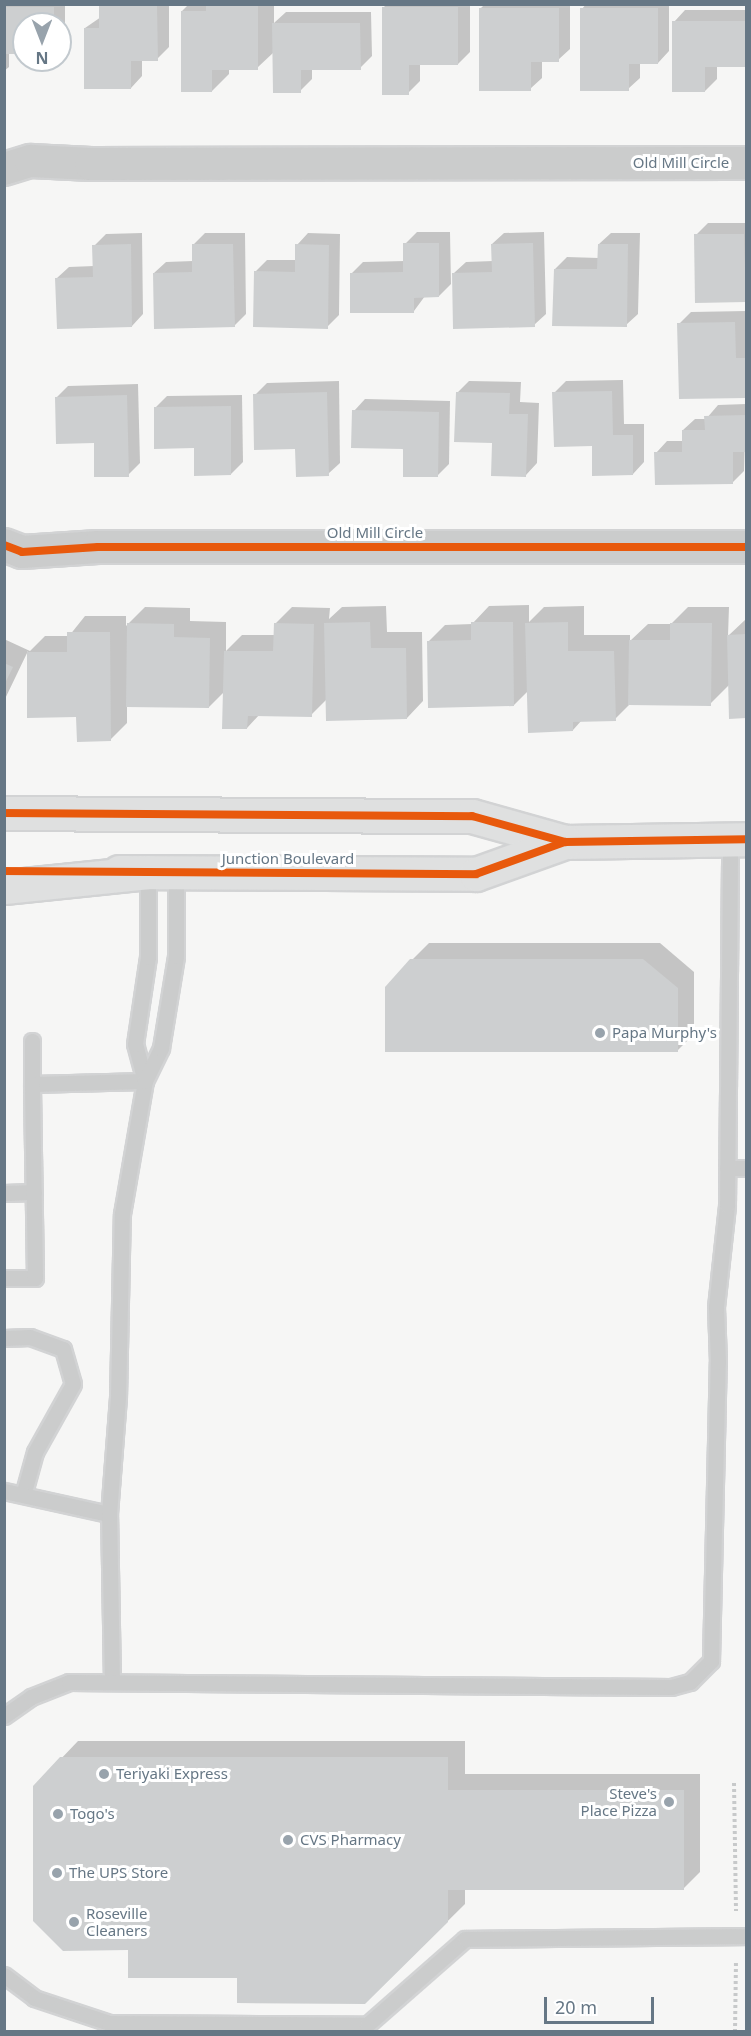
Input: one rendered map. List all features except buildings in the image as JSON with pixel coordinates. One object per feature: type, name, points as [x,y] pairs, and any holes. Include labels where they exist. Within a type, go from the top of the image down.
[{"type":"main road","name":"Junction Boulevard","points":[[4,813],[472,816],[565,842],[738,839]]},
{"type":"main road","name":"Junction Boulevard","points":[[4,871],[476,874],[565,842]]},
{"type":"main road","points":[[4,887],[162,872]]},
{"type":"street","name":"Old Mill Circle","points":[[4,169],[31,161],[91,164],[747,163]]},
{"type":"street","name":"Old Mill Circle","points":[[4,545],[22,552],[98,547],[747,547]]},
{"type":"lane","points":[[4,1716],[31,1697],[69,1682],[671,1687],[690,1682],[711,1661],[718,1362],[716,1307],[727,1168],[738,839]]},
{"type":"lane","points":[[112,1682],[110,1514],[117,1398],[122,1214],[145,1081],[161,1048],[176,956],[162,872]]},
{"type":"lane","points":[[145,1081],[135,1044],[162,872]]},
{"type":"lane","points":[[4,1278],[35,1278],[32,1041]]},
{"type":"lane","points":[[32,1084],[145,1081]]},
{"type":"lane","points":[[727,1168],[747,1168]]},
{"type":"lane","points":[[4,1193],[34,1192]]},
{"type":"lane","points":[[4,1338],[30,1337],[63,1349],[73,1384],[35,1452],[24,1492]]},
{"type":"lane","points":[[4,1491],[24,1492],[110,1514]]},
{"type":"lane","points":[[4,1975],[34,1998],[110,2023],[367,2025],[465,1939],[747,1936]]},
{"type":"cycle path","points":[[4,545],[22,552],[98,547],[746,547]]},
{"type":"cycle path","points":[[4,813],[472,816],[565,842],[746,839]]},
{"type":"cycle path","points":[[4,871],[476,874],[565,842]]},
{"type":"place","name":"Papa Murphy's","points":[[600,1033]]},
{"type":"place","name":"Teriyaki Express","points":[[104,1774]]},
{"type":"place","name":"Steve's Place Pizza","points":[[669,1802]]},
{"type":"place","name":"Togo's","points":[[58,1814]]},
{"type":"place","name":"CVS Pharmacy","points":[[288,1840]]},
{"type":"place","name":"The UPS Store","points":[[57,1873]]},
{"type":"place","name":"Roseville Cleaners","points":[[74,1922]]}]
